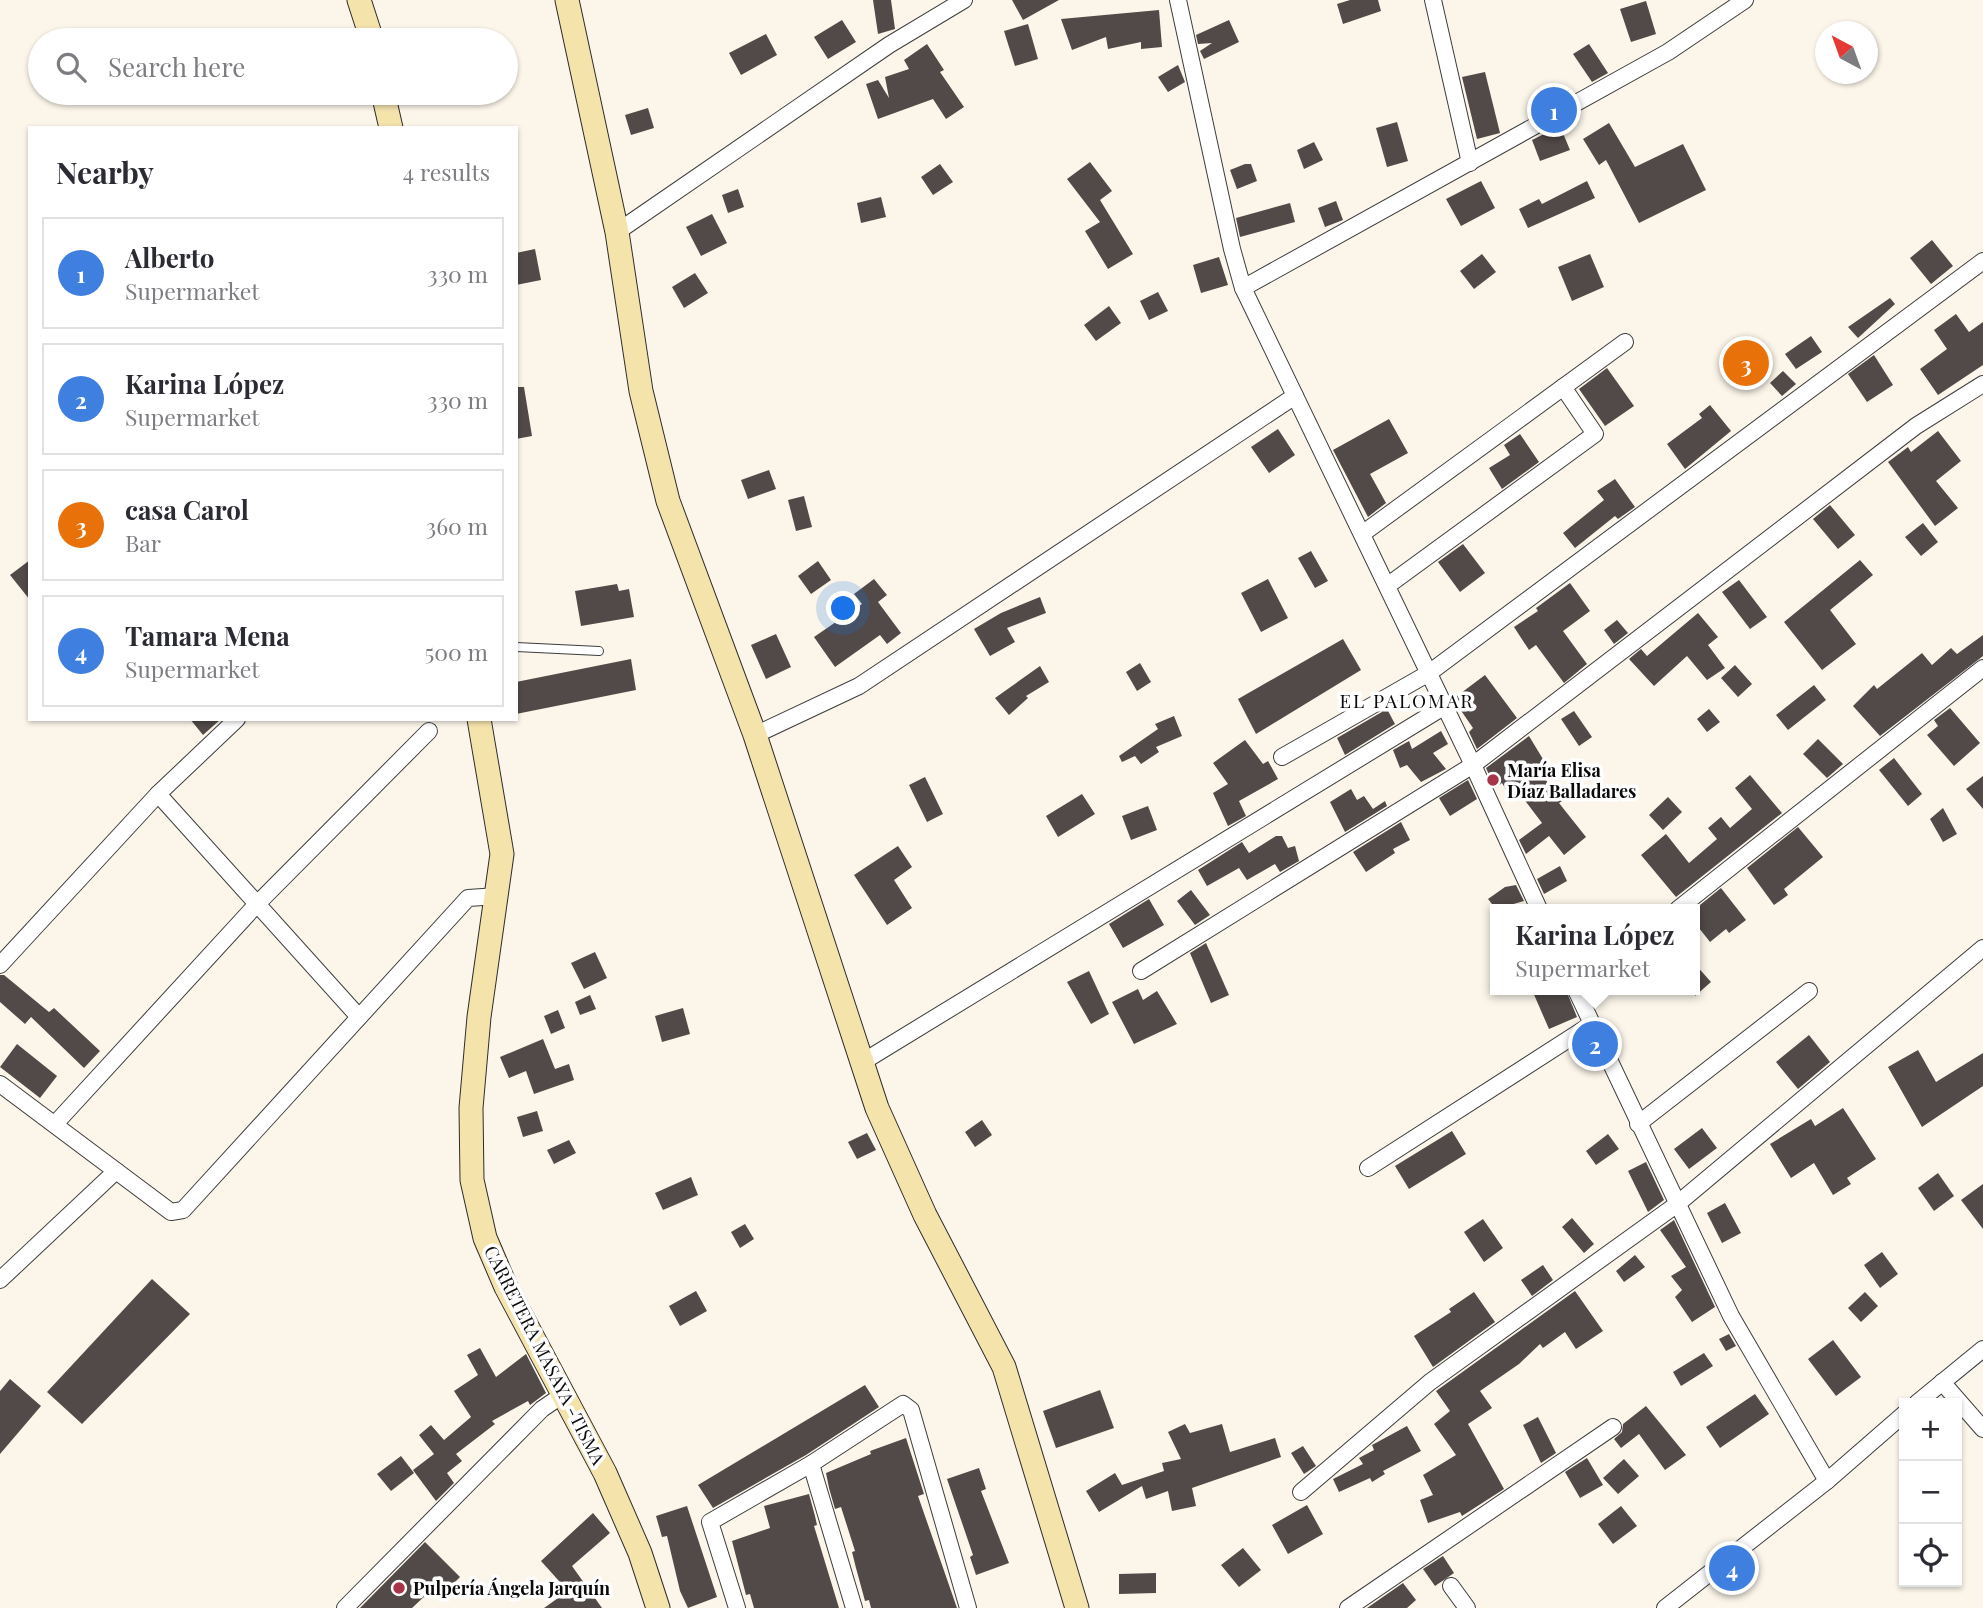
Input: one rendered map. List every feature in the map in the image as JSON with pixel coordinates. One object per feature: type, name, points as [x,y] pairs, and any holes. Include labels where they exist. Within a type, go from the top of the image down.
[{"type":"street","points":[[359,0],[368,28]]},
{"type":"street","points":[[567,0],[617,232],[641,391],[668,501],[755,735],[877,1108],[925,1215],[1004,1367],[1077,1608]]},
{"type":"street","points":[[617,232],[889,45],[964,0]]},
{"type":"street","points":[[1178,0],[1231,249],[1243,288],[1445,706],[1537,904]]},
{"type":"street","points":[[1433,0],[1470,163]]},
{"type":"street","points":[[1243,288],[1668,52],[1745,0]]},
{"type":"street","points":[[386,105],[391,126]]},
{"type":"street","points":[[1282,757],[1429,673],[1983,261]]},
{"type":"street","points":[[1362,534],[1625,342]]},
{"type":"street","points":[[1141,971],[1473,765],[1916,426],[1983,384]]},
{"type":"street","points":[[1387,586],[1595,434],[1563,387]]},
{"type":"street","points":[[755,735],[859,686],[1295,396]]},
{"type":"street","points":[[1684,904],[1983,668]]},
{"type":"street","points":[[861,1063],[1445,706]]},
{"type":"street","points":[[0,965],[158,794],[235,721]]},
{"type":"street","name":"CARRETERA MASAYA -TISMA","points":[[479,721],[502,854],[478,1030],[471,1108],[472,1180],[485,1238],[506,1287],[605,1473],[640,1553],[658,1608]]},
{"type":"street","points":[[55,1124],[257,904],[429,731]]},
{"type":"street","points":[[158,794],[359,1017]]},
{"type":"street","points":[[4,1094],[55,1124],[171,1212],[183,1210],[468,898],[498,896]]},
{"type":"street","points":[[1301,1492],[1430,1382],[1676,1205],[1983,948]]},
{"type":"street","points":[[1638,1124],[1809,991]]},
{"type":"street","points":[[1578,995],[1731,1317],[1826,1481]]},
{"type":"street","points":[[1367,1168],[1592,1024]]},
{"type":"street","points":[[0,1280],[116,1171]]},
{"type":"street","points":[[1923,1398],[1983,1349]]},
{"type":"street","points":[[1942,1382],[1983,1429]]},
{"type":"street","points":[[345,1608],[542,1409],[564,1394]]},
{"type":"street","points":[[737,1608],[710,1522],[811,1464],[907,1404],[968,1608]]},
{"type":"street","points":[[1665,1608],[1826,1481],[1899,1419]]},
{"type":"street","points":[[1348,1608],[1613,1427]]},
{"type":"street","points":[[811,1464],[854,1608]]},
{"type":"street","points":[[1451,1586],[1467,1608]]},
{"type":"lane","points":[[518,648],[599,651]]},
{"type":"building","points":[[873,0],[891,0],[895,29],[878,34]]},
{"type":"building","points":[[1012,0],[1059,0],[1023,20]]},
{"type":"building","points":[[1350,0],[1378,0],[1381,11],[1343,24],[1337,4]]},
{"type":"building","points":[[1646,1],[1656,34],[1631,42],[1620,9]]},
{"type":"building","points":[[1159,10],[1162,47],[1141,49],[1141,42],[1108,49],[1106,37],[1072,50],[1061,19]]},
{"type":"building","points":[[842,20],[856,42],[828,59],[814,37]]},
{"type":"building","points":[[1229,20],[1239,42],[1204,59],[1200,51],[1212,43],[1198,44],[1196,35]]},
{"type":"building","points":[[1028,24],[1038,59],[1015,66],[1004,31]]},
{"type":"building","points":[[766,34],[777,55],[741,75],[729,53]]},
{"type":"building","points":[[927,44],[944,70],[940,72],[964,107],[946,119],[933,99],[878,119],[866,84],[878,80],[889,98],[885,77],[909,69],[904,60]]},
{"type":"building","points":[[1589,44],[1608,73],[1592,82],[1573,54]]},
{"type":"building","points":[[1178,65],[1185,82],[1168,92],[1158,77]]},
{"type":"building","points":[[1485,72],[1500,133],[1477,139],[1462,77]]},
{"type":"building","points":[[648,108],[654,128],[631,135],[625,115]]},
{"type":"building","points":[[1397,122],[1408,161],[1387,167],[1376,128]]},
{"type":"building","points":[[1609,123],[1635,167],[1683,144],[1706,190],[1639,223],[1606,160],[1599,165],[1583,139]]},
{"type":"building","points":[[1560,126],[1570,150],[1540,161],[1532,140]]},
{"type":"building","points":[[1314,142],[1323,160],[1304,169],[1297,150]]},
{"type":"building","points":[[1090,162],[1112,191],[1100,200],[1133,254],[1108,269],[1085,231],[1100,222],[1067,179]]},
{"type":"building","points":[[940,164],[953,182],[933,195],[921,177]]},
{"type":"building","points":[[1251,164],[1257,181],[1237,189],[1230,170]]},
{"type":"building","points":[[1481,181],[1495,208],[1461,226],[1446,199]]},
{"type":"building","points":[[1587,181],[1595,198],[1528,228],[1519,209],[1539,199],[1542,204]]},
{"type":"building","points":[[738,189],[744,207],[728,213],[722,195]]},
{"type":"building","points":[[881,197],[886,217],[861,223],[857,203]]},
{"type":"building","points":[[1336,201],[1343,220],[1325,227],[1318,208]]},
{"type":"building","points":[[1290,203],[1295,222],[1240,237],[1236,218]]},
{"type":"building","points":[[712,214],[727,243],[701,256],[686,227]]},
{"type":"building","points":[[1932,240],[1953,266],[1931,284],[1910,258]]},
{"type":"building","points":[[535,249],[541,280],[518,285],[518,253]]},
{"type":"building","points":[[1482,254],[1496,272],[1474,289],[1460,271]]},
{"type":"building","points":[[1590,254],[1604,287],[1572,301],[1558,267]]},
{"type":"building","points":[[1219,257],[1228,285],[1201,293],[1193,265]]},
{"type":"building","points":[[695,273],[708,293],[684,308],[672,287]]},
{"type":"building","points":[[1158,292],[1168,311],[1149,320],[1140,301]]},
{"type":"building","points":[[1890,298],[1895,304],[1858,338],[1848,327]]},
{"type":"building","points":[[1109,306],[1121,323],[1096,341],[1084,325]]},
{"type":"building","points":[[1956,314],[1969,332],[1983,322],[1983,365],[1938,395],[1920,369],[1947,349],[1934,330]]},
{"type":"building","points":[[1811,336],[1822,352],[1796,369],[1785,354]]},
{"type":"building","points":[[1874,355],[1893,385],[1867,402],[1848,374]]},
{"type":"building","points":[[1607,368],[1634,406],[1605,426],[1579,389]]},
{"type":"building","points":[[1783,371],[1796,384],[1782,396],[1770,383]]},
{"type":"building","points":[[518,387],[524,387],[532,436],[518,439]]},
{"type":"building","points":[[1710,405],[1731,431],[1685,469],[1667,444],[1702,418],[1699,414]]},
{"type":"building","points":[[1389,419],[1408,453],[1370,474],[1386,503],[1368,517],[1333,450]]},
{"type":"building","points":[[1278,429],[1295,455],[1269,473],[1251,447]]},
{"type":"building","points":[[1938,431],[1961,461],[1936,481],[1958,508],[1935,526],[1888,462],[1908,447],[1911,452]]},
{"type":"building","points":[[1520,434],[1539,462],[1502,489],[1489,468],[1510,455],[1504,445]]},
{"type":"building","points":[[769,470],[776,489],[748,499],[741,480]]},
{"type":"building","points":[[1615,479],[1635,507],[1618,519],[1615,516],[1575,548],[1563,533],[1604,500],[1597,491]]},
{"type":"building","points":[[804,496],[812,527],[796,531],[788,500]]},
{"type":"building","points":[[1830,505],[1855,535],[1838,549],[1813,519]]},
{"type":"building","points":[[1923,523],[1938,542],[1921,556],[1905,537]]},
{"type":"building","points":[[1463,544],[1485,573],[1460,592],[1438,562]]},
{"type":"building","points":[[1311,551],[1328,581],[1315,588],[1298,558]]},
{"type":"building","points":[[1860,560],[1873,575],[1830,610],[1856,644],[1822,670],[1784,622]]},
{"type":"building","points":[[818,561],[831,580],[811,594],[798,576]]},
{"type":"building","points":[[28,562],[28,598],[10,575]]},
{"type":"building","points":[[874,579],[887,595],[878,602],[901,633],[887,644],[880,635],[835,667],[814,637],[862,604],[854,594]]},
{"type":"building","points":[[1268,579],[1288,618],[1261,632],[1241,593]]},
{"type":"building","points":[[1739,580],[1767,617],[1750,629],[1722,592]]},
{"type":"building","points":[[1570,583],[1590,611],[1563,631],[1587,664],[1564,683],[1536,645],[1529,650],[1514,627],[1538,611],[1536,608]]},
{"type":"building","points":[[617,584],[619,591],[629,589],[634,617],[581,626],[575,591]]},
{"type":"building","points":[[1040,597],[1046,613],[1007,628],[1015,642],[990,656],[974,629],[1001,613]]},
{"type":"building","points":[[1698,613],[1718,637],[1708,645],[1725,668],[1707,680],[1687,656],[1654,686],[1629,659],[1641,649],[1647,656]]},
{"type":"building","points":[[1617,620],[1628,633],[1614,644],[1604,630]]},
{"type":"building","points":[[776,634],[791,667],[766,679],[751,645]]},
{"type":"building","points":[[1983,635],[1983,656],[1880,736],[1853,706],[1874,685],[1877,689],[1922,653],[1932,665],[1951,648],[1957,654]]},
{"type":"building","points":[[1343,639],[1361,670],[1256,734],[1238,699]]},
{"type":"building","points":[[631,659],[636,690],[518,714],[518,682]]},
{"type":"building","points":[[1140,663],[1151,682],[1137,691],[1126,672]]},
{"type":"building","points":[[1735,665],[1752,684],[1738,697],[1721,678]]},
{"type":"building","points":[[1040,666],[1049,682],[1026,696],[1028,698],[1009,715],[995,698]]},
{"type":"building","points":[[1485,675],[1517,718],[1477,749],[1469,732],[1473,728],[1453,699]]},
{"type":"building","points":[[1814,685],[1826,700],[1788,730],[1776,715]]},
{"type":"building","points":[[1950,708],[1980,743],[1954,766],[1927,735],[1938,726],[1934,720]]},
{"type":"building","points":[[1387,709],[1395,724],[1345,755],[1337,738]]},
{"type":"building","points":[[1709,709],[1720,722],[1707,732],[1697,719]]},
{"type":"building","points":[[1574,711],[1592,737],[1579,746],[1561,719]]},
{"type":"building","points":[[1174,716],[1182,736],[1156,747],[1159,752],[1141,764],[1135,756],[1122,762],[1119,756],[1158,729],[1155,724]]},
{"type":"building","points":[[192,721],[219,721],[203,735]]},
{"type":"building","points":[[1441,731],[1448,744],[1433,753],[1446,769],[1421,782],[1407,765],[1400,768],[1393,750],[1409,741],[1412,749]]},
{"type":"building","points":[[1529,736],[1552,774],[1545,779],[1562,801],[1559,803],[1586,837],[1564,855],[1549,836],[1526,854],[1519,840],[1542,823],[1520,794],[1512,799],[1502,783],[1495,788],[1486,768]]},
{"type":"building","points":[[1818,739],[1843,764],[1827,778],[1803,754]]},
{"type":"building","points":[[1245,740],[1263,764],[1268,761],[1278,779],[1239,801],[1246,816],[1228,826],[1213,793],[1228,784],[1213,763]]},
{"type":"building","points":[[1894,758],[1922,794],[1908,806],[1879,770]]},
{"type":"building","points":[[1750,775],[1782,813],[1676,897],[1641,855],[1666,834],[1689,863],[1717,839],[1708,828],[1721,817],[1730,828],[1752,809],[1735,788]]},
{"type":"building","points":[[1983,776],[1983,809],[1966,789]]},
{"type":"building","points":[[925,777],[943,814],[927,822],[909,785]]},
{"type":"building","points":[[1468,780],[1477,799],[1450,816],[1439,798]]},
{"type":"building","points":[[1351,789],[1357,800],[1364,796],[1373,809],[1385,801],[1387,806],[1345,832],[1330,802]]},
{"type":"building","points":[[1082,794],[1095,814],[1058,837],[1046,816]]},
{"type":"building","points":[[1668,797],[1682,812],[1663,830],[1649,815]]},
{"type":"building","points":[[1148,806],[1157,830],[1131,840],[1122,816]]},
{"type":"building","points":[[1943,808],[1957,834],[1943,842],[1930,819]]},
{"type":"building","points":[[1401,822],[1410,840],[1393,849],[1395,853],[1366,872],[1353,852]]},
{"type":"building","points":[[1798,827],[1823,857],[1784,889],[1788,895],[1774,905],[1747,868]]},
{"type":"building","points":[[1276,836],[1282,836],[1288,848],[1295,846],[1299,861],[1280,872],[1275,864],[1247,880],[1239,868],[1207,886],[1198,870],[1242,842],[1249,853]]},
{"type":"building","points":[[898,846],[912,867],[894,880],[912,908],[887,925],[854,875]]},
{"type":"building","points":[[1560,866],[1567,881],[1544,894],[1537,879]]},
{"type":"building","points":[[1516,885],[1524,901],[1492,904],[1488,899],[1505,887]]},
{"type":"building","points":[[1721,888],[1746,920],[1729,933],[1726,929],[1710,942],[1700,929],[1700,905]]},
{"type":"building","points":[[1191,890],[1210,915],[1195,925],[1177,901]]},
{"type":"building","points":[[1149,899],[1164,925],[1123,948],[1109,924]]},
{"type":"building","points":[[1206,943],[1229,995],[1211,1003],[1190,953]]},
{"type":"building","points":[[595,952],[607,978],[584,989],[571,963]]},
{"type":"building","points":[[1700,970],[1711,982],[1700,992]]},
{"type":"building","points":[[1089,971],[1109,1014],[1091,1024],[1067,982]]},
{"type":"building","points":[[0,975],[4,975],[49,1012],[54,1008],[100,1051],[84,1068],[31,1017],[25,1024],[0,1002]]},
{"type":"building","points":[[1138,989],[1143,1000],[1157,991],[1177,1024],[1134,1044],[1112,1002]]},
{"type":"building","points":[[590,995],[596,1009],[580,1015],[575,1002]]},
{"type":"building","points":[[1534,995],[1568,995],[1577,1017],[1549,1029]]},
{"type":"building","points":[[683,1008],[690,1034],[662,1042],[655,1016]]},
{"type":"building","points":[[558,1010],[565,1028],[551,1034],[544,1016]]},
{"type":"building","points":[[1809,1035],[1830,1062],[1798,1089],[1776,1062]]},
{"type":"building","points":[[543,1039],[555,1069],[569,1064],[574,1080],[534,1094],[526,1071],[509,1078],[500,1057]]},
{"type":"building","points":[[17,1044],[57,1076],[40,1098],[0,1067]]},
{"type":"building","points":[[1918,1050],[1936,1082],[1983,1053],[1983,1086],[1922,1127],[1888,1067]]},
{"type":"building","points":[[1843,1108],[1876,1159],[1847,1178],[1851,1184],[1833,1195],[1814,1163],[1791,1178],[1770,1144],[1811,1119],[1815,1126]]},
{"type":"building","points":[[537,1111],[543,1131],[523,1137],[517,1117]]},
{"type":"building","points":[[982,1120],[992,1135],[975,1147],[965,1132]]},
{"type":"building","points":[[1702,1128],[1717,1148],[1689,1169],[1674,1149]]},
{"type":"building","points":[[1452,1131],[1466,1154],[1409,1189],[1395,1166]]},
{"type":"building","points":[[867,1133],[876,1150],[857,1159],[848,1142]]},
{"type":"building","points":[[1608,1134],[1619,1149],[1596,1165],[1586,1151]]},
{"type":"building","points":[[569,1140],[576,1153],[554,1164],[547,1150]]},
{"type":"building","points":[[1646,1162],[1664,1200],[1648,1212],[1628,1171]]},
{"type":"building","points":[[1938,1173],[1954,1196],[1934,1211],[1918,1188]]},
{"type":"building","points":[[691,1177],[698,1195],[663,1210],[655,1193]]},
{"type":"building","points":[[1983,1184],[1983,1229],[1961,1200]]},
{"type":"building","points":[[1725,1203],[1741,1233],[1722,1243],[1707,1213]]},
{"type":"building","points":[[1572,1218],[1594,1244],[1584,1253],[1562,1227]]},
{"type":"building","points":[[1483,1219],[1503,1248],[1484,1262],[1464,1232]]},
{"type":"building","points":[[1674,1220],[1715,1307],[1692,1322],[1675,1297],[1682,1290],[1671,1276],[1686,1267],[1660,1230]]},
{"type":"building","points":[[745,1224],[754,1239],[740,1248],[731,1232]]},
{"type":"building","points":[[1882,1252],[1898,1274],[1880,1288],[1864,1265]]},
{"type":"building","points":[[1635,1255],[1645,1267],[1624,1282],[1616,1271]]},
{"type":"building","points":[[1543,1265],[1553,1280],[1532,1296],[1521,1280]]},
{"type":"building","points":[[152,1279],[190,1314],[82,1424],[47,1392]]},
{"type":"building","points":[[696,1291],[707,1311],[680,1326],[669,1306]]},
{"type":"building","points":[[1575,1291],[1603,1331],[1576,1349],[1565,1332],[1543,1348],[1540,1344],[1519,1364],[1480,1391],[1492,1408],[1468,1424],[1504,1489],[1462,1516],[1460,1512],[1428,1523],[1420,1500],[1433,1495],[1423,1475],[1456,1455],[1434,1424],[1450,1411],[1436,1391]]},
{"type":"building","points":[[1474,1292],[1495,1322],[1433,1367],[1414,1336],[1451,1312],[1449,1309]]},
{"type":"building","points":[[1865,1292],[1878,1306],[1861,1322],[1848,1308]]},
{"type":"building","points":[[1729,1334],[1736,1346],[1726,1351],[1719,1339]]},
{"type":"building","points":[[1833,1340],[1861,1377],[1836,1396],[1808,1359]]},
{"type":"building","points":[[480,1348],[496,1377],[526,1354],[546,1393],[530,1405],[528,1401],[492,1421],[495,1424],[456,1454],[462,1461],[447,1473],[454,1483],[436,1501],[413,1470],[434,1454],[419,1435],[431,1425],[444,1440],[471,1417],[454,1391],[478,1375],[467,1355]]},
{"type":"building","points":[[1704,1353],[1713,1366],[1681,1386],[1673,1372]]},
{"type":"building","points":[[10,1379],[41,1406],[0,1454],[0,1391]]},
{"type":"building","points":[[865,1385],[879,1407],[806,1455],[713,1508],[698,1485]]},
{"type":"building","points":[[1100,1390],[1114,1428],[1056,1448],[1043,1411]]},
{"type":"building","points":[[1755,1394],[1769,1414],[1720,1448],[1706,1427]]},
{"type":"building","points":[[1646,1406],[1686,1455],[1665,1470],[1639,1434],[1621,1448],[1614,1439],[1622,1432],[1623,1424]]},
{"type":"building","points":[[1538,1417],[1556,1453],[1541,1463],[1523,1425]]},
{"type":"building","points":[[1185,1424],[1190,1433],[1222,1424],[1230,1452],[1275,1438],[1281,1457],[1192,1488],[1196,1506],[1172,1511],[1168,1491],[1146,1499],[1142,1486],[1099,1512],[1086,1491],[1115,1473],[1122,1485],[1164,1471],[1162,1463],[1181,1459],[1168,1432]]},
{"type":"building","points":[[1407,1426],[1421,1451],[1383,1471],[1385,1474],[1372,1482],[1370,1478],[1339,1492],[1333,1479],[1363,1464],[1359,1458],[1374,1450],[1372,1445]]},
{"type":"building","points":[[906,1438],[924,1494],[918,1496],[957,1608],[871,1608],[869,1600],[865,1601],[852,1552],[855,1551],[841,1507],[835,1509],[826,1473],[871,1454],[870,1451]]},
{"type":"building","points":[[1303,1446],[1316,1466],[1304,1474],[1291,1453]]},
{"type":"building","points":[[401,1456],[414,1473],[391,1491],[377,1474]]},
{"type":"building","points":[[1587,1458],[1603,1485],[1580,1498],[1565,1472]]},
{"type":"building","points":[[1624,1459],[1639,1476],[1618,1494],[1603,1478]]},
{"type":"building","points":[[979,1468],[986,1489],[981,1491],[1009,1563],[976,1575],[970,1557],[973,1555],[947,1479]]},
{"type":"building","points":[[809,1494],[817,1525],[814,1526],[839,1608],[754,1608],[750,1594],[746,1595],[732,1541],[770,1528],[764,1506]]},
{"type":"building","points":[[1307,1505],[1323,1534],[1288,1554],[1272,1525]]},
{"type":"building","points":[[687,1506],[717,1597],[688,1608],[680,1591],[667,1536],[662,1537],[656,1516]]},
{"type":"building","points":[[1621,1506],[1637,1526],[1613,1544],[1598,1524]]},
{"type":"building","points":[[593,1513],[610,1533],[572,1566],[602,1608],[544,1608],[568,1591],[541,1561]]},
{"type":"building","points":[[425,1542],[460,1577],[444,1593],[440,1589],[430,1598],[427,1594],[412,1608],[360,1608]]},
{"type":"building","points":[[1243,1548],[1261,1570],[1239,1587],[1221,1565]]},
{"type":"building","points":[[1443,1556],[1454,1573],[1435,1586],[1423,1569]]},
{"type":"building","points":[[1156,1573],[1156,1593],[1119,1594],[1119,1574]]},
{"type":"building","points":[[1403,1583],[1416,1600],[1407,1608],[1367,1608]]},
{"type":"place","name":"Alberto","points":[[1554,110]]},
{"type":"place","name":"casa Carol","points":[[1746,363]]},
{"type":"place","name":"María Elisa Díaz Balladares","points":[[1493,780]]},
{"type":"place","name":"Karina López","points":[[1595,1044]]},
{"type":"place","name":"Tamara Mena","points":[[1732,1568]]},
{"type":"place","name":"Pulpería Ángela Jarquín","points":[[399,1588]]},
{"type":"district","name":"EL PALOMAR","points":[[1407,700]]}]
